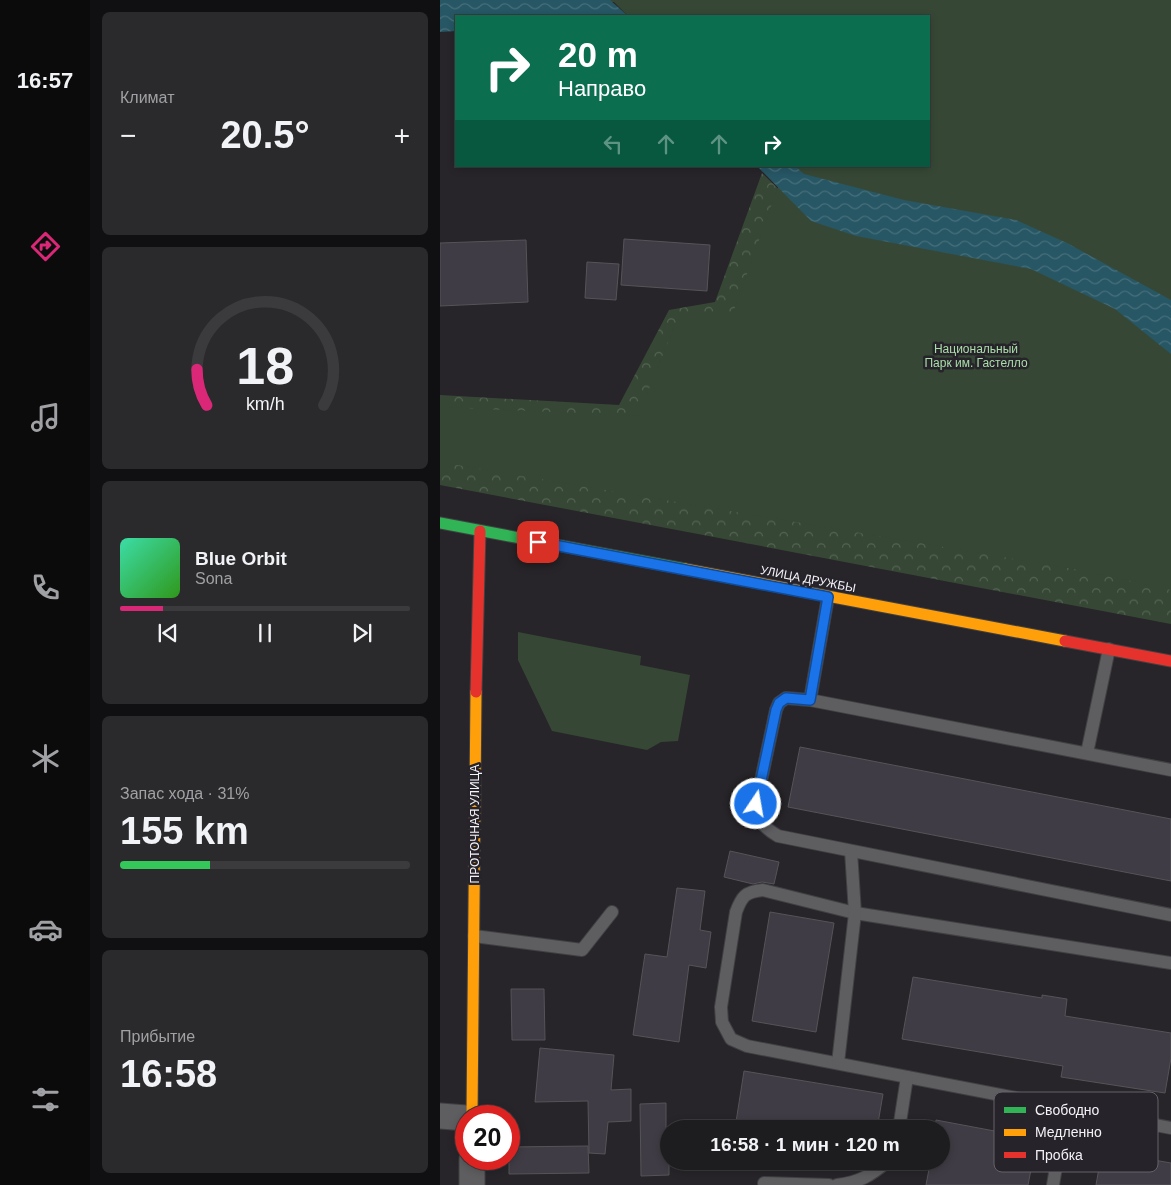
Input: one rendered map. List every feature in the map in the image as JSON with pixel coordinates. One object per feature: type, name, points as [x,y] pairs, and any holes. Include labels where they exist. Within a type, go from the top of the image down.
[{"type":"main road","name":"УЛИЦА ДРУЖБЫ","points":[[440,523],[1171,661]]},
{"type":"main road","name":"ПРОТОЧНАЯ УЛИЦА","points":[[472,1105],[475,720],[480,531]]},
{"type":"street","points":[[440,1116],[455,1117]]},
{"type":"street","points":[[472,1170],[472,1185]]},
{"type":"lane","points":[[810,700],[828,597]]},
{"type":"lane","points":[[1087,754],[1109,649]]},
{"type":"lane","points":[[1171,770],[810,700],[786,698],[779,703],[776,710],[756,804],[758,816],[765,828],[778,836],[1171,915]]},
{"type":"lane","points":[[838,1063],[854,913],[851,851]]},
{"type":"lane","points":[[994,1094],[747,1046],[731,1039],[722,1022],[721,1007],[736,912],[740,899],[751,891],[763,890],[854,913],[1171,963]]},
{"type":"lane","points":[[474,936],[582,950],[612,912]]},
{"type":"lane","points":[[900,1120],[907,1077]]},
{"type":"lane","points":[[1158,1126],[1171,1128]]},
{"type":"lane","points":[[837,1185],[853,1183],[870,1176],[877,1170]]},
{"type":"lane","points":[[1053,1185],[1055,1172]]},
{"type":"lane","points":[[764,1183],[829,1185]]},
{"type":"green space","name":"Национальный Парк им. Гастелло","points":[[440,0],[1171,0],[1171,590],[1086,571],[440,462],[440,407],[638,416],[677,320],[733,313],[783,173],[778,167],[930,167],[930,15],[627,15],[614,2],[440,9]]},
{"type":"green space","name":"Национальный Парк им. Гастелло","points":[[762,173],[811,221],[1171,354],[1171,624],[440,485],[440,395],[619,405],[669,310],[715,302]]},
{"type":"green space","points":[[518,632],[641,656],[640,665],[690,675],[678,741],[661,742],[647,750],[552,731],[518,660]]},
{"type":"water","points":[[440,0],[610,0],[627,15],[455,15],[455,31],[440,32]]},
{"type":"water","points":[[758,167],[796,167],[804,174],[904,200],[1016,220],[1067,243],[1171,300],[1171,354],[1115,309],[1031,269],[856,236],[811,221]]},
{"type":"building","points":[[624,239],[710,245],[707,291],[621,285]]},
{"type":"building","points":[[526,240],[528,302],[440,306],[440,243]]},
{"type":"building","points":[[587,262],[619,264],[616,300],[585,298]]},
{"type":"building","points":[[800,747],[1171,819],[1171,881],[788,807]]},
{"type":"building","points":[[730,851],[779,862],[774,884],[762,882],[753,884],[724,877]]},
{"type":"building","points":[[677,888],[705,891],[700,930],[711,932],[706,968],[689,965],[679,1042],[633,1035],[645,954],[667,957]]},
{"type":"building","points":[[770,912],[834,923],[816,1032],[752,1021]]},
{"type":"building","points":[[913,977],[1042,998],[1042,995],[1067,999],[1065,1016],[1171,1033],[1171,1058],[1165,1093],[1061,1077],[1063,1066],[902,1039]]},
{"type":"building","points":[[511,989],[544,989],[545,1040],[512,1040]]},
{"type":"building","points":[[540,1048],[614,1055],[611,1090],[631,1089],[631,1121],[608,1122],[605,1154],[589,1153],[588,1101],[535,1102]]},
{"type":"building","points":[[744,1071],[883,1094],[879,1120],[736,1120]]},
{"type":"building","points":[[666,1103],[666,1120],[660,1120],[660,1170],[669,1170],[669,1175],[641,1176],[640,1104]]},
{"type":"building","points":[[950,1123],[994,1131],[994,1172],[1031,1172],[1028,1185],[926,1185],[929,1170],[950,1170]]},
{"type":"building","points":[[588,1146],[589,1173],[509,1174],[509,1170],[520,1170],[520,1147]]},
{"type":"building","points":[[1158,1161],[1171,1163],[1171,1185],[1096,1185],[1098,1172],[1158,1172]]},
{"type":"traffic: fast","points":[[440,523],[685,569]]},
{"type":"traffic: slow","points":[[685,569],[1065,641]]},
{"type":"traffic: slow","points":[[472,1105],[476,692]]},
{"type":"traffic: jam","points":[[476,692],[480,531]]},
{"type":"traffic: jam","points":[[1065,641],[1171,661]]},
{"type":"route","points":[[538,542],[828,597],[810,700],[786,698],[779,703],[756,804]]}]
